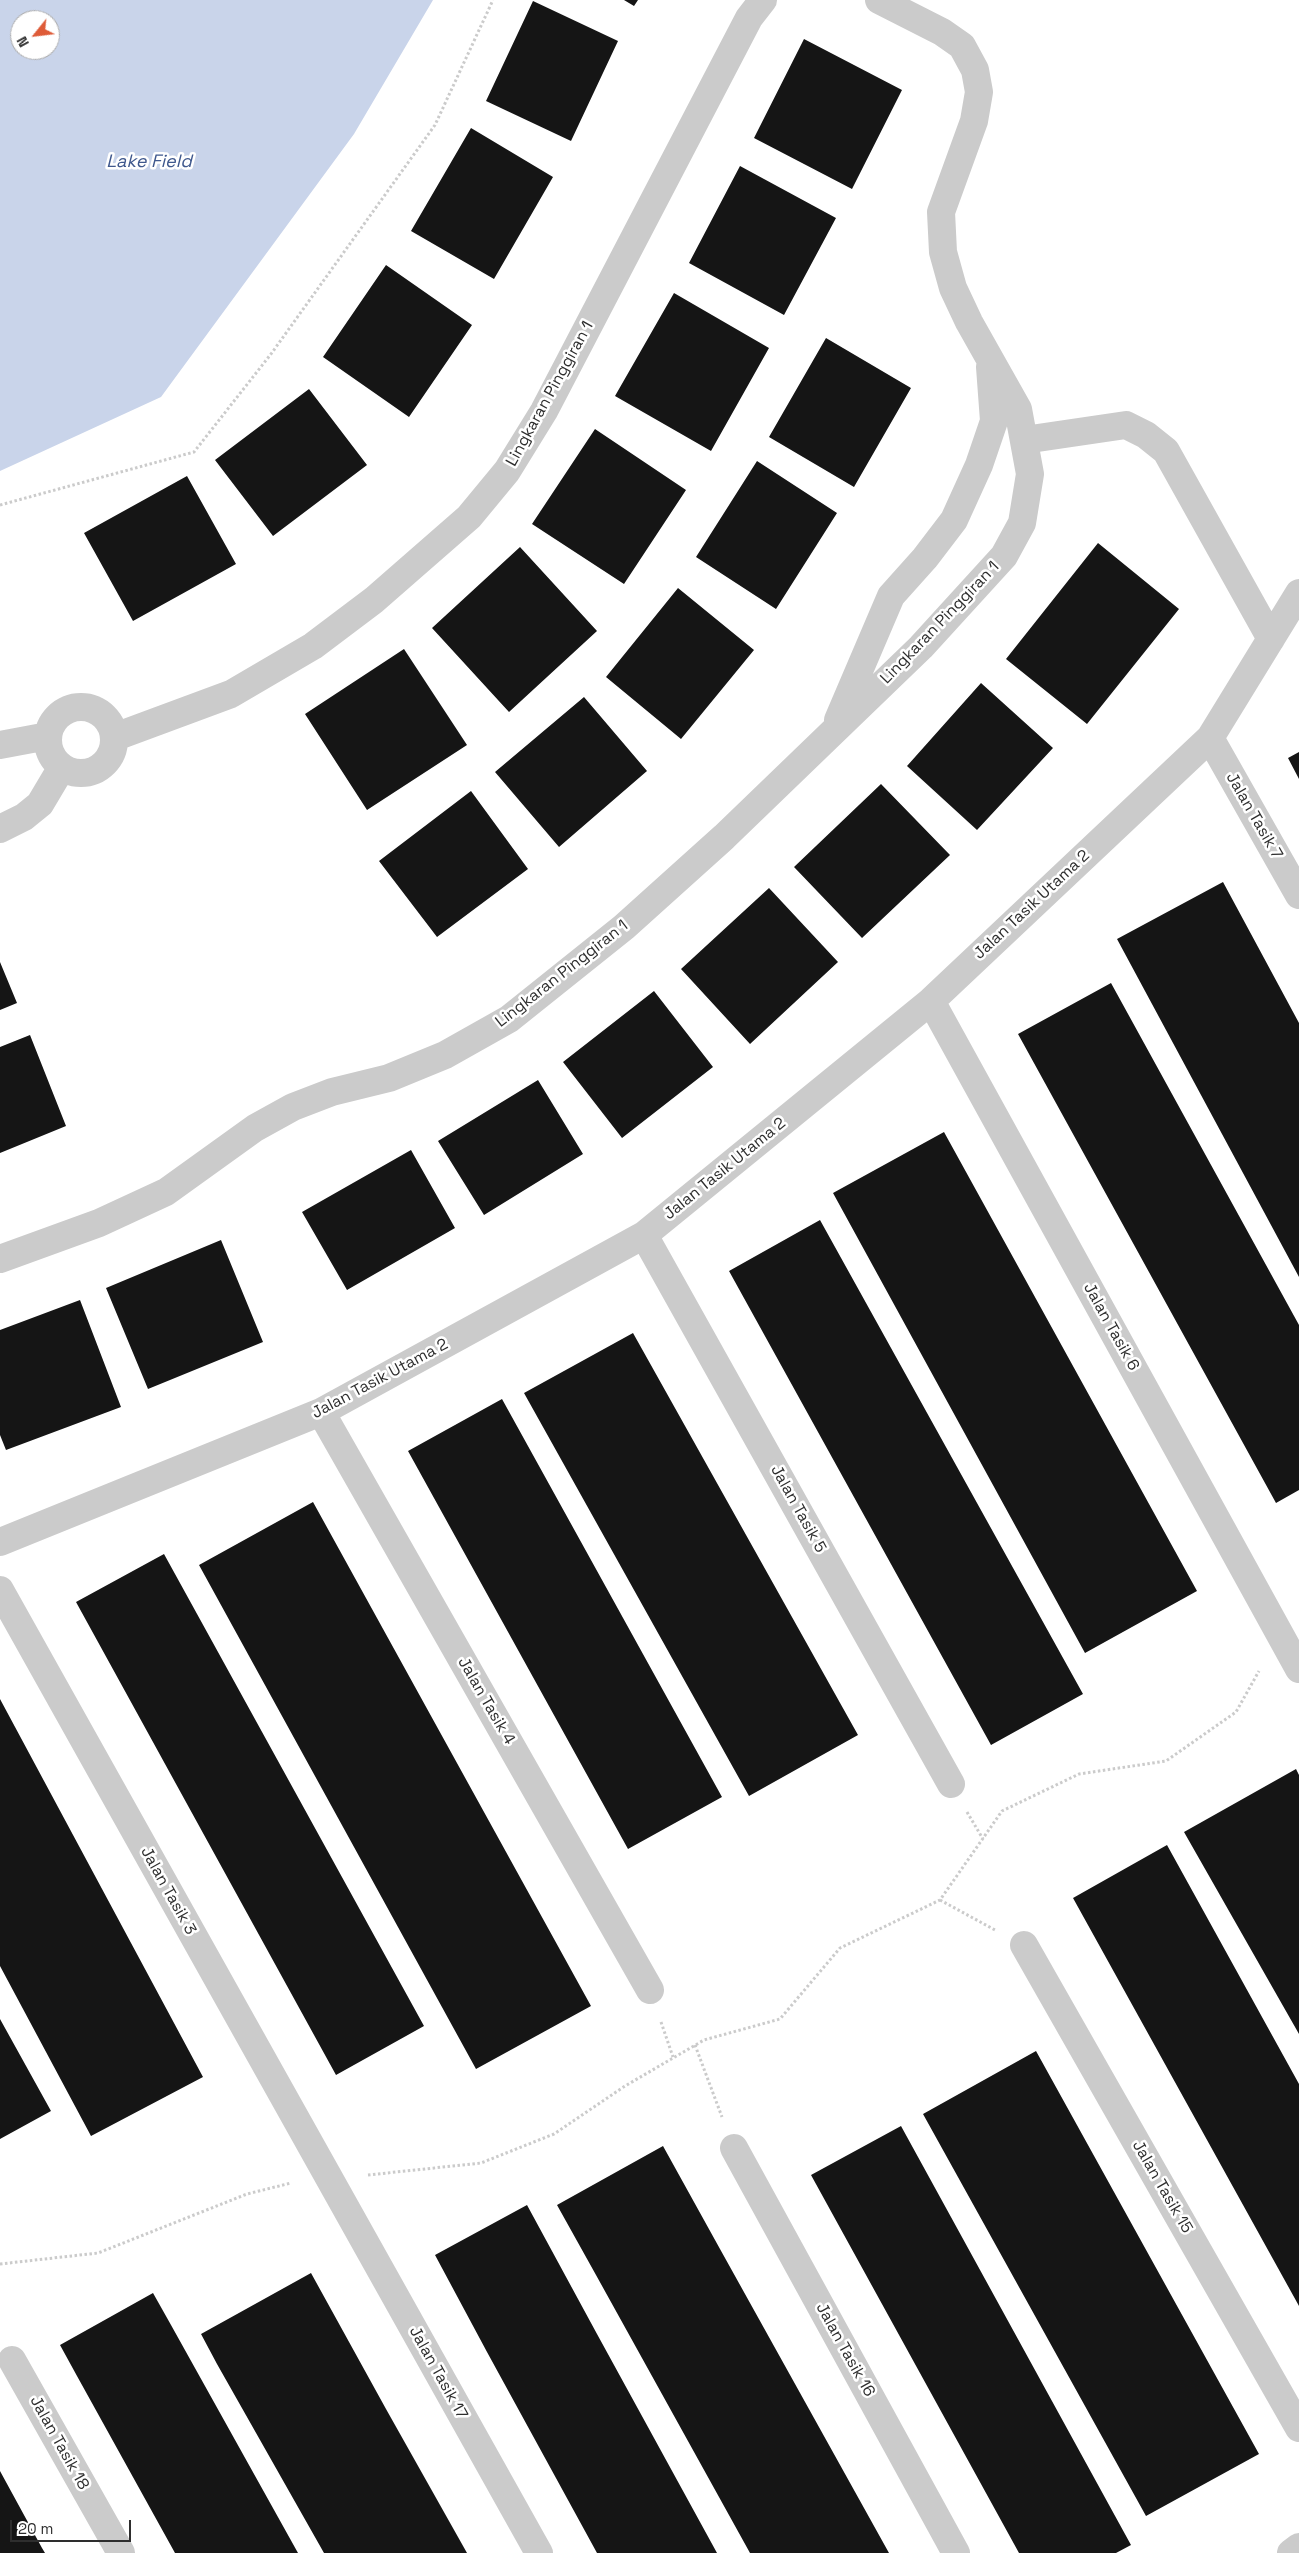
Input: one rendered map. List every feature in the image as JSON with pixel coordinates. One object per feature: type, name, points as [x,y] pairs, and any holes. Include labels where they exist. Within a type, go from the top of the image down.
[{"type":"street","name":"Lingkaran Pinggiran 1","points":[[115,737],[231,694],[313,646],[374,600],[469,516],[507,471],[544,411],[749,18],[763,0]]},
{"type":"street","name":"Lingkaran Pinggiran 1","points":[[0,1259],[99,1223],[166,1192],[255,1128],[293,1107],[332,1092],[389,1078],[445,1056],[509,1019],[631,920],[724,837],[921,647],[1004,556],[1022,523],[1030,474],[1018,409],[990,361],[953,288],[943,252],[942,212],[974,121],[979,92],[975,70],[962,46],[942,32],[879,0]]},
{"type":"street","name":"Lingkaran Pinggiran 1","points":[[834,730],[891,596],[925,558],[954,520],[979,465],[994,421],[990,361]]},
{"type":"street","points":[[1024,440],[1126,425],[1146,435],[1166,451],[1271,639]]},
{"type":"street","name":"Jalan Tasik Utama 2","points":[[0,1542],[321,1412],[644,1235],[931,1001],[1210,738],[1299,593]]},
{"type":"street","points":[[76,706],[97,710],[112,726],[115,737],[114,747],[103,766],[82,773],[62,767],[51,753],[48,736],[57,716],[76,706]]},
{"type":"street","points":[[0,745],[48,736]]},
{"type":"street","name":"Jalan Tasik 7","points":[[1210,738],[1299,895]]},
{"type":"street","points":[[0,829],[24,817],[40,804],[62,767]]},
{"type":"street","name":"Jalan Tasik 6","points":[[931,1001],[1295,1661]]},
{"type":"street","name":"Jalan Tasik 5","points":[[644,1235],[951,1784]]},
{"type":"street","name":"Jalan Tasik 4","points":[[321,1412],[650,1990]]},
{"type":"street","name":"Jalan Tasik 3","points":[[0,1590],[337,2192]]},
{"type":"street","name":"Jalan Tasik 15","points":[[1024,1945],[1299,2428]]},
{"type":"street","name":"Jalan Tasik 16","points":[[734,2148],[956,2553]]},
{"type":"street","name":"Jalan Tasik 17","points":[[337,2192],[539,2553]]},
{"type":"street","name":"Jalan Tasik 18","points":[[12,2360],[120,2553]]},
{"type":"street","points":[[1291,2553],[1299,2547]]},
{"type":"path","points":[[0,505],[194,452],[270,354],[435,125],[493,0]]},
{"type":"path","points":[[365,2175],[481,2163],[554,2134],[625,2086],[704,2040],[780,2019],[840,1948],[940,1900],[1002,1811],[1079,1774],[1166,1761],[1236,1712],[1260,1668]]},
{"type":"path","points":[[940,1900],[1024,1945]]},
{"type":"path","points":[[695,2045],[734,2148]]},
{"type":"path","points":[[0,2264],[98,2252],[247,2194],[298,2182]]},
{"type":"water","name":"Lake Field","points":[[0,0],[433,0],[354,134],[161,397],[0,471]]},
{"type":"building","points":[[624,0],[638,0],[634,6]]},
{"type":"building","points":[[533,1],[618,41],[571,141],[486,101]]},
{"type":"building","points":[[804,39],[902,90],[852,189],[754,138]]},
{"type":"building","points":[[471,128],[553,177],[494,279],[411,231]]},
{"type":"building","points":[[740,166],[836,218],[784,315],[689,263]]},
{"type":"building","points":[[386,265],[472,325],[409,417],[323,357]]},
{"type":"building","points":[[674,293],[769,348],[711,451],[615,396]]},
{"type":"building","points":[[826,338],[911,388],[854,487],[769,437]]},
{"type":"building","points":[[309,389],[367,465],[273,536],[215,460]]},
{"type":"building","points":[[595,429],[686,490],[624,584],[532,524]]},
{"type":"building","points":[[757,461],[837,513],[776,609],[696,557]]},
{"type":"building","points":[[187,476],[236,564],[133,621],[84,533]]},
{"type":"building","points":[[1098,543],[1179,609],[1087,724],[1006,659]]},
{"type":"building","points":[[520,547],[597,631],[509,712],[432,628]]},
{"type":"building","points":[[678,588],[754,650],[681,739],[606,677]]},
{"type":"building","points":[[404,649],[467,745],[367,810],[305,714]]},
{"type":"building","points":[[981,683],[1053,748],[977,830],[907,766]]},
{"type":"building","points":[[584,697],[647,771],[559,847],[495,772]]},
{"type":"building","points":[[1299,752],[1299,779],[1288,758]]},
{"type":"building","points":[[881,784],[950,855],[862,938],[794,867]]},
{"type":"building","points":[[471,791],[528,869],[437,937],[379,861]]},
{"type":"building","points":[[1223,882],[1299,1023],[1299,1277],[1117,939]]},
{"type":"building","points":[[769,888],[838,962],[750,1044],[681,969]]},
{"type":"building","points":[[0,962],[17,1003],[0,1010]]},
{"type":"building","points":[[1111,983],[1299,1325],[1299,1490],[1276,1503],[1018,1034]]},
{"type":"building","points":[[654,991],[713,1067],[622,1138],[563,1062]]},
{"type":"building","points":[[30,1035],[66,1126],[0,1153],[0,1047]]},
{"type":"building","points":[[538,1080],[583,1154],[484,1215],[438,1141]]},
{"type":"building","points":[[944,1132],[1197,1591],[1085,1653],[833,1193]]},
{"type":"building","points":[[411,1150],[455,1228],[347,1290],[302,1212]]},
{"type":"building","points":[[820,1220],[1083,1694],[991,1745],[729,1271]]},
{"type":"building","points":[[221,1240],[263,1342],[148,1389],[106,1288]]},
{"type":"building","points":[[80,1300],[121,1407],[6,1450],[0,1435],[0,1330]]},
{"type":"building","points":[[633,1333],[858,1735],[749,1796],[524,1393]]},
{"type":"building","points":[[502,1399],[722,1797],[628,1849],[408,1451]]},
{"type":"building","points":[[313,1502],[591,2006],[476,2069],[199,1565]]},
{"type":"building","points":[[164,1554],[424,2026],[336,2075],[76,1602]]},
{"type":"building","points":[[0,1699],[203,2077],[91,2136],[0,1966]]},
{"type":"building","points":[[1296,1769],[1299,1775],[1299,2034],[1184,1832]]},
{"type":"building","points":[[1167,1845],[1299,2084],[1299,2306],[1073,1898]]},
{"type":"building","points":[[0,2019],[51,2111],[0,2139]]},
{"type":"building","points":[[1036,2051],[1259,2454],[1146,2516],[923,2114]]},
{"type":"building","points":[[901,2126],[1131,2545],[1116,2553],[1019,2553],[811,2175]]},
{"type":"building","points":[[663,2146],[889,2553],[750,2553],[557,2205]]},
{"type":"building","points":[[527,2205],[717,2553],[597,2553],[487,2352],[435,2255]]},
{"type":"building","points":[[311,2273],[467,2553],[324,2553],[217,2364],[201,2334]]},
{"type":"building","points":[[153,2293],[298,2553],[175,2553],[60,2345]]},
{"type":"building","points":[[0,2471],[42,2548],[45,2553],[0,2553]]}]
